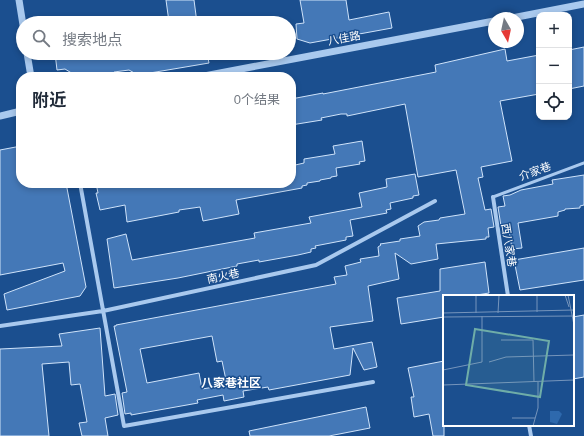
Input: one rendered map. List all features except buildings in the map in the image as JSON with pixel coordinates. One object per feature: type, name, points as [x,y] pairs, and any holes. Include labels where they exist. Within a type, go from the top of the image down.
[{"type":"street","points":[[19,0],[22,16]]},
{"type":"street","points":[[524,16],[584,4]]},
{"type":"street","name":"八佳路","points":[[296,59],[488,22]]},
{"type":"street","points":[[28,60],[29,72]]},
{"type":"street","name":"八佳路","points":[[225,72],[289,60]]},
{"type":"street","points":[[0,116],[16,112]]},
{"type":"street","points":[[81,188],[124,426],[373,382]]},
{"type":"street","name":"西八家巷","points":[[493,197],[508,295]]},
{"type":"street","name":"南火巷","points":[[0,326],[103,311],[316,265],[435,201]]},
{"type":"street","points":[[529,426],[531,436]]},
{"type":"lane","name":"介家巷","points":[[493,197],[584,163]]},
{"type":"district","name":"八家巷社区","points":[[231,383]]}]
